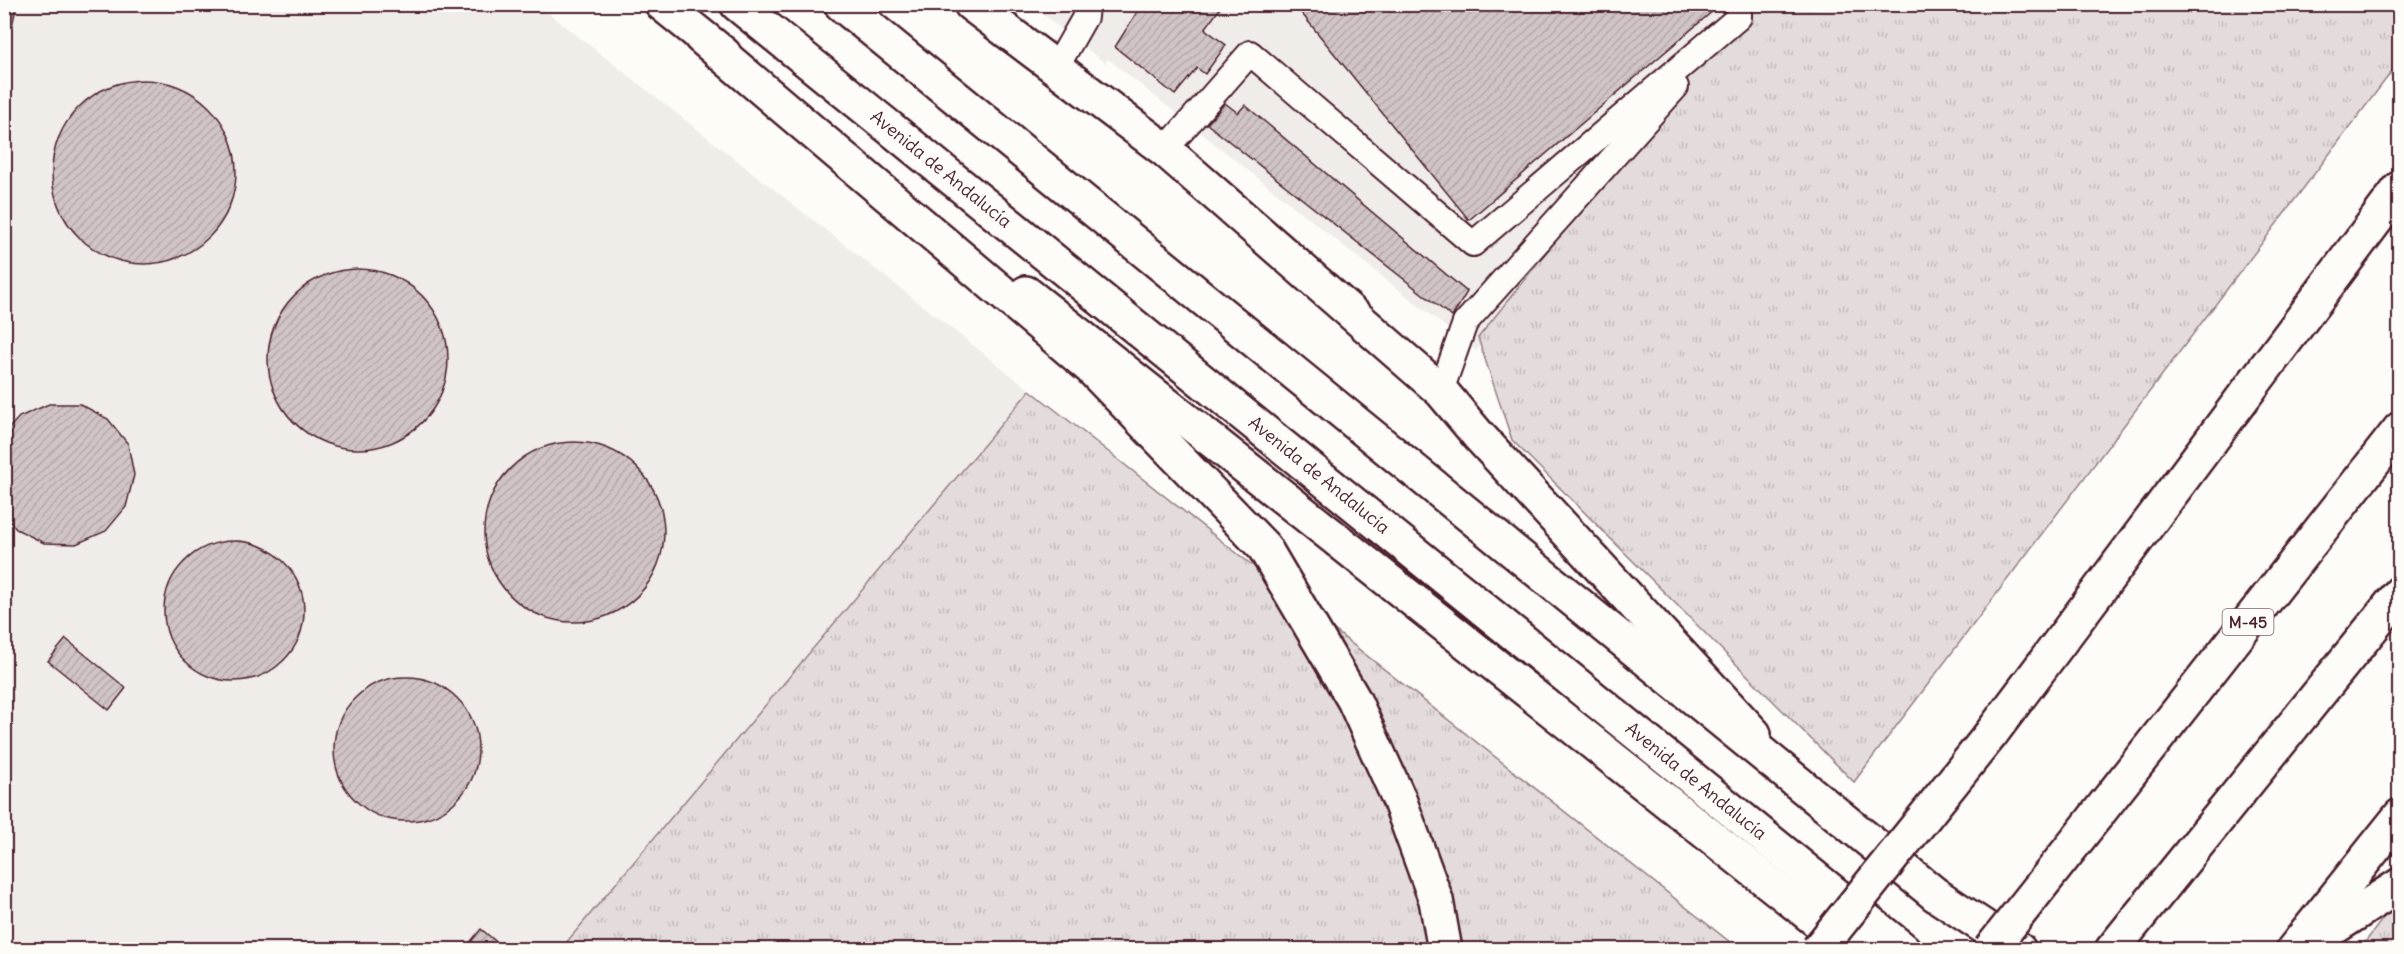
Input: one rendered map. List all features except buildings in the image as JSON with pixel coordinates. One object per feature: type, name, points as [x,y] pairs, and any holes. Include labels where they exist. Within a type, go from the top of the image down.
[{"type":"main road","points":[[662,4],[1091,368],[1264,547],[1354,700],[1399,799],[1436,900],[1445,950]]},
{"type":"main road","name":"Avenida de Andalucía","points":[[737,4],[1902,948]]},
{"type":"main road","points":[[841,4],[1936,895],[1998,950]]},
{"type":"main road","points":[[971,4],[1165,150],[1441,391],[1478,435],[1802,786]]},
{"type":"main road","name":"Avenida de Andalucía","points":[[702,37],[1854,950]]},
{"type":"main road","points":[[1818,950],[1991,734],[2400,188]]},
{"type":"main road","name":"M-45","points":[[1990,950],[2400,429]]},
{"type":"main road","points":[[2112,950],[2400,593]]},
{"type":"main road","points":[[2293,950],[2400,816]]},
{"type":"main road","points":[[2301,950],[2400,885]]},
{"type":"main road","points":[[1936,895],[2019,950]]},
{"type":"lane","points":[[1056,68],[1085,16],[1086,4]]},
{"type":"lane","points":[[1165,150],[1251,53],[1473,244],[1739,11]]},
{"type":"lane","points":[[1441,391],[1465,323],[1739,11]]},
{"type":"shaded area","points":[[5,5],[538,5],[1030,390],[560,949],[5,950]]},
{"type":"shaded area","points":[[1031,5],[1772,5],[1476,351],[1108,59],[1105,63]]},
{"type":"green space","points":[[2398,4],[2399,62],[1854,782],[1512,440],[1478,338],[1743,5]]},
{"type":"green space","points":[[1030,390],[1735,946],[1733,950],[560,950]]},
{"type":"green space","points":[[2399,897],[2399,949],[2360,949]]}]
